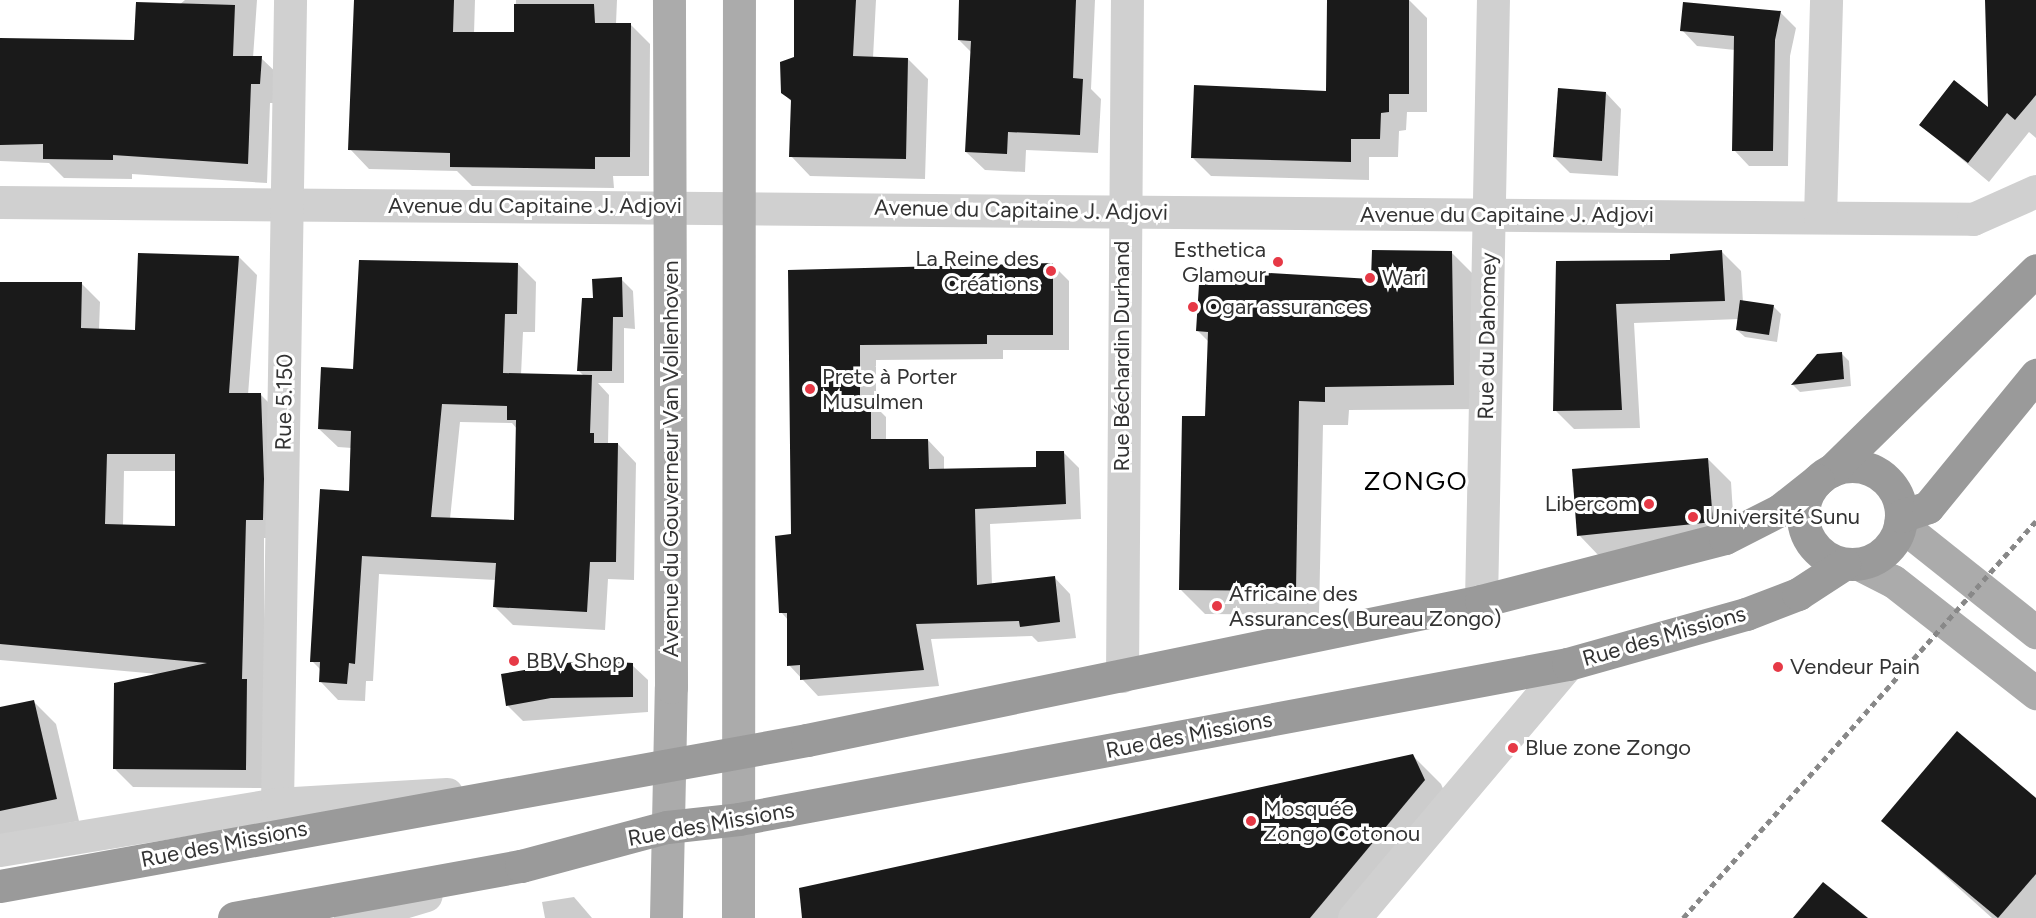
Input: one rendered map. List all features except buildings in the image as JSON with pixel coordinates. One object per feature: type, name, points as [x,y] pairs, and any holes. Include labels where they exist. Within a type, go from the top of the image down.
[{"type":"highway","points":[[1824,476],[1845,466],[1875,472],[1896,493],[1900,520],[1886,551],[1851,564],[1829,559],[1808,537],[1803,507],[1824,476],[2036,270]]},
{"type":"highway","points":[[1900,520],[1928,507],[2036,375]]},
{"type":"highway","name":"Rue des Missions","points":[[0,886],[518,789],[670,763],[1122,676],[1481,601],[1725,538],[1780,510],[1824,476]]},
{"type":"highway","name":"Rue des Missions","points":[[234,918],[521,866],[667,827],[739,819],[1568,664],[1746,614],[1798,594],[1851,564]]},
{"type":"main road","name":"Avenue du Gouverneur Van Vollenhoven","points":[[666,918],[670,763],[669,0]]},
{"type":"main road","points":[[738,918],[741,749],[739,0]]},
{"type":"main road","points":[[1900,520],[2036,632]]},
{"type":"main road","points":[[1851,564],[1893,581],[2036,693]]},
{"type":"street","name":"Rue 5.150","points":[[277,804],[290,0]]},
{"type":"street","name":"Rue Béchardin Durhand","points":[[1122,676],[1122,212],[1127,0]]},
{"type":"street","name":"Rue du Dahomey","points":[[1481,601],[1493,0]]},
{"type":"street","points":[[1820,217],[1826,0]]},
{"type":"street","name":"Avenue du Capitaine J. Adjovi","points":[[0,202],[1973,219],[2036,191]]},
{"type":"street","points":[[1353,918],[1568,664]]},
{"type":"street","name":"Rue des Missions","points":[[0,850],[277,804],[518,789]]},
{"type":"street","name":"Rue des Missions","points":[[350,918],[521,866]]},
{"type":"railway","points":[[1683,918],[2036,521]]},
{"type":"place","name":"Esthetica Glamour","points":[[1278,262]]},
{"type":"place","name":"La Reine des Créations","points":[[1051,271]]},
{"type":"place","name":"Wari","points":[[1370,278]]},
{"type":"place","name":"Ogar assurances","points":[[1193,307]]},
{"type":"place","name":"Prete à Porter Musulmen","points":[[810,389]]},
{"type":"place","name":"Libercom","points":[[1649,504]]},
{"type":"place","name":"Université Sunu","points":[[1693,517]]},
{"type":"place","name":"Africaine des Assurances( Bureau Zongo)","points":[[1217,606]]},
{"type":"place","name":"BBV Shop","points":[[514,661]]},
{"type":"place","name":"Vendeur Pain","points":[[1778,667]]},
{"type":"place","name":"Blue zone Zongo","points":[[1513,748]]},
{"type":"place","name":"Mosquée Zongo Cotonou","points":[[1251,821]]},
{"type":"district","name":"ZONGO","points":[[1416,482]]}]
